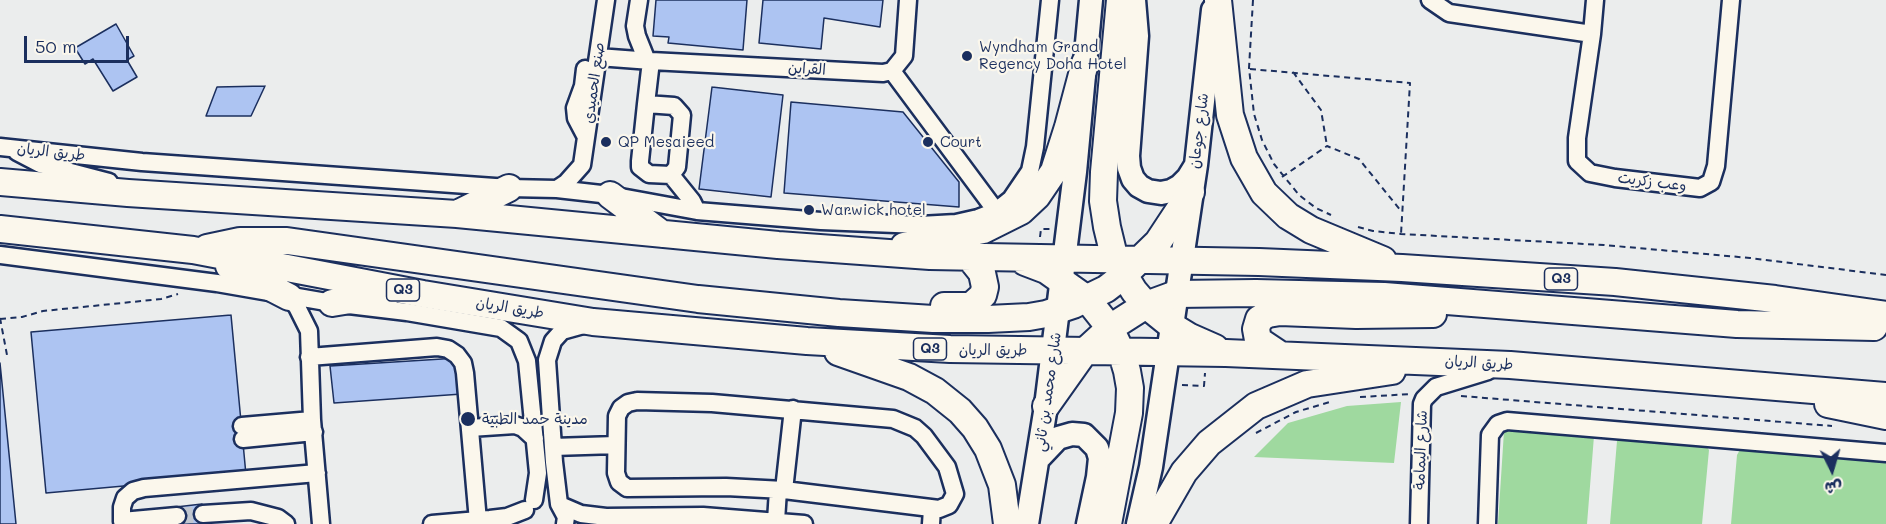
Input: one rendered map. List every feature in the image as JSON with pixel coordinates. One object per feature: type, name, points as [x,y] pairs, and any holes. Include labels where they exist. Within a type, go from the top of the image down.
[{"type":"highway","points":[[1120,0],[1104,172],[1103,201],[1107,227],[1146,305],[1172,326],[1216,353]]},
{"type":"highway","points":[[1216,0],[1230,115],[1244,158],[1264,193],[1288,216],[1311,230],[1402,268]]},
{"type":"highway","points":[[872,253],[983,230],[1021,211],[1037,196],[1053,171],[1068,128],[1085,63]]},
{"type":"highway","name":"Q3","points":[[0,182],[128,193],[457,214],[872,253],[1018,259],[1063,270],[1180,261],[1402,268],[1615,282],[1775,299],[1886,315]]},
{"type":"highway","points":[[457,214],[508,188]]},
{"type":"highway","points":[[193,250],[240,241],[287,241],[698,299],[839,313],[933,319],[1029,317],[1058,310],[1087,299],[1168,228],[1191,192]]},
{"type":"highway","points":[[604,194],[662,235]]},
{"type":"highway","name":"طريق الريان","points":[[0,229],[193,250],[423,294],[593,322],[807,341],[939,349],[1168,351],[1454,362],[1708,380],[1886,396]]},
{"type":"highway","points":[[193,250],[247,274],[289,297]]},
{"type":"highway","points":[[698,299],[828,298],[965,306],[978,300],[985,287],[982,273],[970,258]]},
{"type":"highway","points":[[1063,270],[1110,328],[1127,371],[1130,388],[1129,413],[1108,524]]},
{"type":"highway","points":[[332,303],[382,295],[423,294]]},
{"type":"highway","points":[[1046,406],[1085,351],[1110,328],[1146,305],[1176,294],[1384,296],[1737,324],[1886,327]]},
{"type":"highway","points":[[1279,354],[1258,340],[1256,329],[1258,320],[1268,314],[1280,312],[1425,315],[1550,308]]},
{"type":"highway","points":[[807,341],[909,376],[935,391],[960,411],[975,428],[988,449],[1002,485],[1007,524]]},
{"type":"highway","points":[[1154,524],[1184,472],[1209,443],[1256,406],[1307,384],[1454,362]]},
{"type":"highway","points":[[1708,380],[1886,416]]},
{"type":"main road","points":[[1063,270],[1075,172],[1091,0]]},
{"type":"main road","points":[[1134,0],[1137,36],[1129,168],[1133,179],[1148,191],[1161,193],[1171,191],[1188,178],[1196,165]]},
{"type":"main road","name":"شارع جوعان","points":[[1180,261],[1196,165],[1216,0]]},
{"type":"main road","points":[[1138,524],[1151,467],[1180,261]]},
{"type":"main road","name":"شارع محمد بن ثاني","points":[[1027,524],[1039,458],[1063,270]]},
{"type":"main road","points":[[1039,458],[1058,438],[1072,434],[1084,435],[1097,448],[1100,458],[1098,477],[1088,524]]},
{"type":"street","points":[[586,137],[576,118],[575,108],[583,86],[595,0]]},
{"type":"street","name":"صنع الحميدي","points":[[582,165],[606,0]]},
{"type":"street","points":[[639,0],[635,26],[637,36],[649,61],[640,166],[649,174],[671,175],[692,201],[697,211]]},
{"type":"street","points":[[908,0],[904,56],[891,71],[996,211],[1011,199],[1030,171],[1035,147],[1050,0]]},
{"type":"street","points":[[1430,0],[1449,13],[1592,34]]},
{"type":"street","name":"وعب زكريت","points":[[1595,0],[1577,138],[1577,161],[1590,173],[1700,188],[1711,182],[1716,166],[1731,0]]},
{"type":"street","name":"القراين","points":[[598,57],[883,73],[891,71]]},
{"type":"street","points":[[646,104],[674,106],[682,115],[676,167],[671,175]]},
{"type":"street","points":[[0,136],[6,148],[26,158],[40,164],[101,180],[128,193]]},
{"type":"street","name":"طريق الريان","points":[[6,148],[142,162],[508,188],[557,189],[604,194],[697,211],[821,221],[920,225],[957,223],[996,211]]},
{"type":"street","points":[[557,189],[566,183],[582,165],[588,179],[604,194]]},
{"type":"street","name":"طريق الريان","points":[[0,255],[217,283],[289,297],[501,328],[519,341],[527,361],[538,473],[528,511]]},
{"type":"street","points":[[289,297],[309,330]]},
{"type":"street","points":[[321,524],[313,426],[309,330],[313,319],[332,303]]},
{"type":"street","points":[[565,524],[566,517],[560,505],[553,447],[548,360],[553,341],[562,331],[593,322]]},
{"type":"street","points":[[309,357],[437,347],[448,349],[457,355],[463,363],[478,521]]},
{"type":"street","name":"شارع اليمامة","points":[[1419,524],[1424,399],[1436,387],[1451,381],[1510,365]]},
{"type":"street","points":[[675,400],[893,419],[915,428],[924,436],[947,467],[956,494],[938,516],[783,490],[726,487],[627,488],[619,482],[616,473],[616,445],[617,416],[621,408],[628,403],[675,400]]},
{"type":"street","points":[[432,524],[507,517],[528,511],[547,498],[581,514],[606,517],[789,522],[783,490],[793,409]]},
{"type":"street","points":[[1486,524],[1489,439],[1495,427],[1507,421],[1886,453]]},
{"type":"street","points":[[470,428],[515,425],[530,432],[535,439]]},
{"type":"street","points":[[243,433],[313,426]]},
{"type":"street","points":[[553,447],[616,445]]},
{"type":"street","points":[[177,516],[122,521],[122,507],[125,498],[133,491],[144,488],[317,473]]},
{"type":"street","points":[[202,514],[251,511],[272,516],[286,524]]},
{"type":"street","points":[[583,524],[606,517]]},
{"type":"path","points":[[1253,0],[1249,68],[1254,114],[1262,140],[1274,164],[1299,195],[1316,208],[1336,218]]},
{"type":"path","points":[[1249,68],[1410,82],[1401,234]]},
{"type":"path","points":[[1293,72],[1321,110],[1327,146]]},
{"type":"path","points":[[1264,193],[1327,146]]},
{"type":"path","points":[[1327,146],[1359,159],[1403,213]]},
{"type":"path","points":[[1355,226],[1373,231],[1401,234],[1604,245],[1750,258],[1886,275]]},
{"type":"path","points":[[7,356],[0,319],[22,317],[43,311],[161,299],[183,293]]},
{"type":"path","points":[[1164,384],[1204,386],[1216,353]]},
{"type":"green space","points":[[1401,402],[1394,463],[1254,457],[1288,423],[1347,406]]},
{"type":"green space","points":[[1504,431],[1594,436],[1587,524],[1498,524]]},
{"type":"green space","points":[[1621,437],[1701,443],[1706,446],[1709,450],[1702,524],[1610,524],[1617,441]]},
{"type":"green space","points":[[1741,448],[1886,459],[1886,524],[1731,524],[1737,455]]},
{"type":"building","points":[[656,0],[747,0],[743,50],[668,43],[669,37],[653,36]]},
{"type":"building","points":[[763,0],[883,0],[880,27],[824,18],[821,49],[759,43]]},
{"type":"building","points":[[116,24],[134,56],[127,60],[137,77],[113,91],[93,59],[85,64],[75,48]]},
{"type":"building","points":[[265,86],[251,116],[206,116],[217,87]]},
{"type":"building","points":[[712,87],[783,95],[771,197],[699,189]]},
{"type":"building","points":[[791,102],[903,112],[959,182],[959,207],[784,193]]},
{"type":"building","points":[[231,315],[246,475],[46,493],[31,332]]},
{"type":"building","points":[[458,358],[462,394],[334,403],[330,366]]},
{"type":"building","points":[[0,363],[16,524],[0,524]]},
{"type":"building","points":[[202,504],[203,524],[178,524],[176,507]]},
{"type":"tunnel","points":[[177,516],[203,514]]},
{"type":"place","name":"Wyndham Grand Regency Doha Hotel","points":[[967,56]]},
{"type":"place","name":"QP Mesaieed","points":[[606,142]]},
{"type":"place","name":"Court","points":[[928,142]]},
{"type":"place","name":"Warwick hotel","points":[[809,210]]},
{"type":"place","name":"مدينة حمد الطبية","points":[[468,419]]}]
